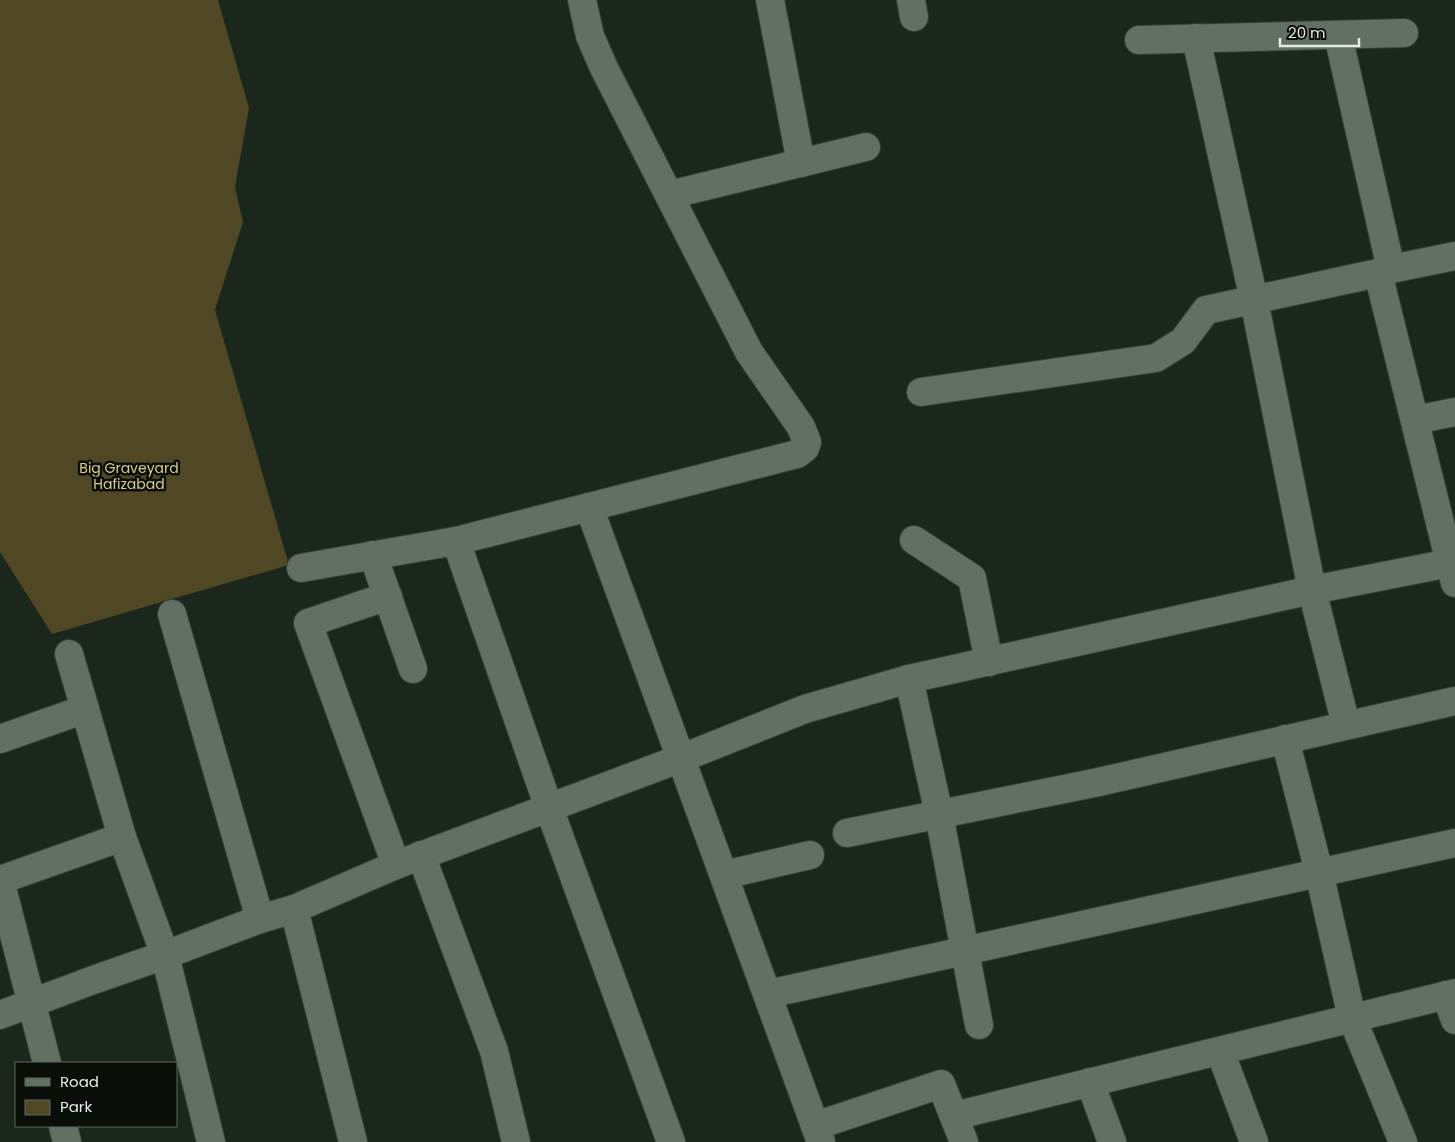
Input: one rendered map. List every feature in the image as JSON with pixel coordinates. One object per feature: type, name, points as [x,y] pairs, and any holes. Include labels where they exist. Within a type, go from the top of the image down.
[{"type":"street","points":[[301,568],[456,541],[797,454],[805,448],[807,442],[801,427],[749,352],[669,195],[590,36],[582,0]]},
{"type":"street","points":[[770,0],[801,163]]},
{"type":"street","points":[[1139,40],[1404,33]]},
{"type":"street","points":[[0,1015],[93,980],[165,956],[260,919],[294,909],[421,855],[682,758],[805,709],[909,679],[1312,590],[1454,569],[1415,420],[1338,35]]},
{"type":"street","points":[[1196,38],[1254,300],[1312,590],[1346,725]]},
{"type":"street","points":[[669,195],[866,147]]},
{"type":"street","points":[[921,392],[1156,358],[1183,341],[1206,310],[1455,256]]},
{"type":"street","points":[[1415,420],[1455,412]]},
{"type":"street","points":[[589,507],[818,1134],[941,1084],[964,1142]]},
{"type":"street","points":[[914,540],[972,578],[989,662]]},
{"type":"street","points":[[456,541],[549,808],[671,1142]]},
{"type":"street","points":[[373,555],[413,669]]},
{"type":"street","points":[[388,596],[308,623],[396,865]]},
{"type":"street","points":[[172,614],[260,919]]},
{"type":"street","points":[[69,654],[122,837],[165,956],[211,1142]]},
{"type":"street","points":[[909,679],[939,814],[979,1025]]},
{"type":"street","points":[[847,833],[1094,783],[1455,702]]},
{"type":"street","points":[[0,739],[85,709]]},
{"type":"street","points":[[1286,739],[1352,1018],[1403,1142]]},
{"type":"street","points":[[47,1062],[0,880],[122,837]]},
{"type":"street","points":[[768,994],[1455,842]]},
{"type":"street","points":[[421,855],[494,1051],[516,1142]]},
{"type":"street","points":[[724,875],[810,855]]},
{"type":"street","points":[[294,909],[354,1142]]},
{"type":"street","points":[[954,1116],[1352,1018],[1452,1003]]},
{"type":"street","points":[[1220,1051],[1254,1142]]},
{"type":"street","points":[[1090,1082],[1112,1142]]},
{"type":"street","points":[[63,1127],[66,1142]]},
{"type":"green space","name":"Big Graveyard Hafizabad","points":[[0,0],[218,0],[249,108],[235,187],[243,222],[215,310],[289,565],[52,634],[0,552]]}]
